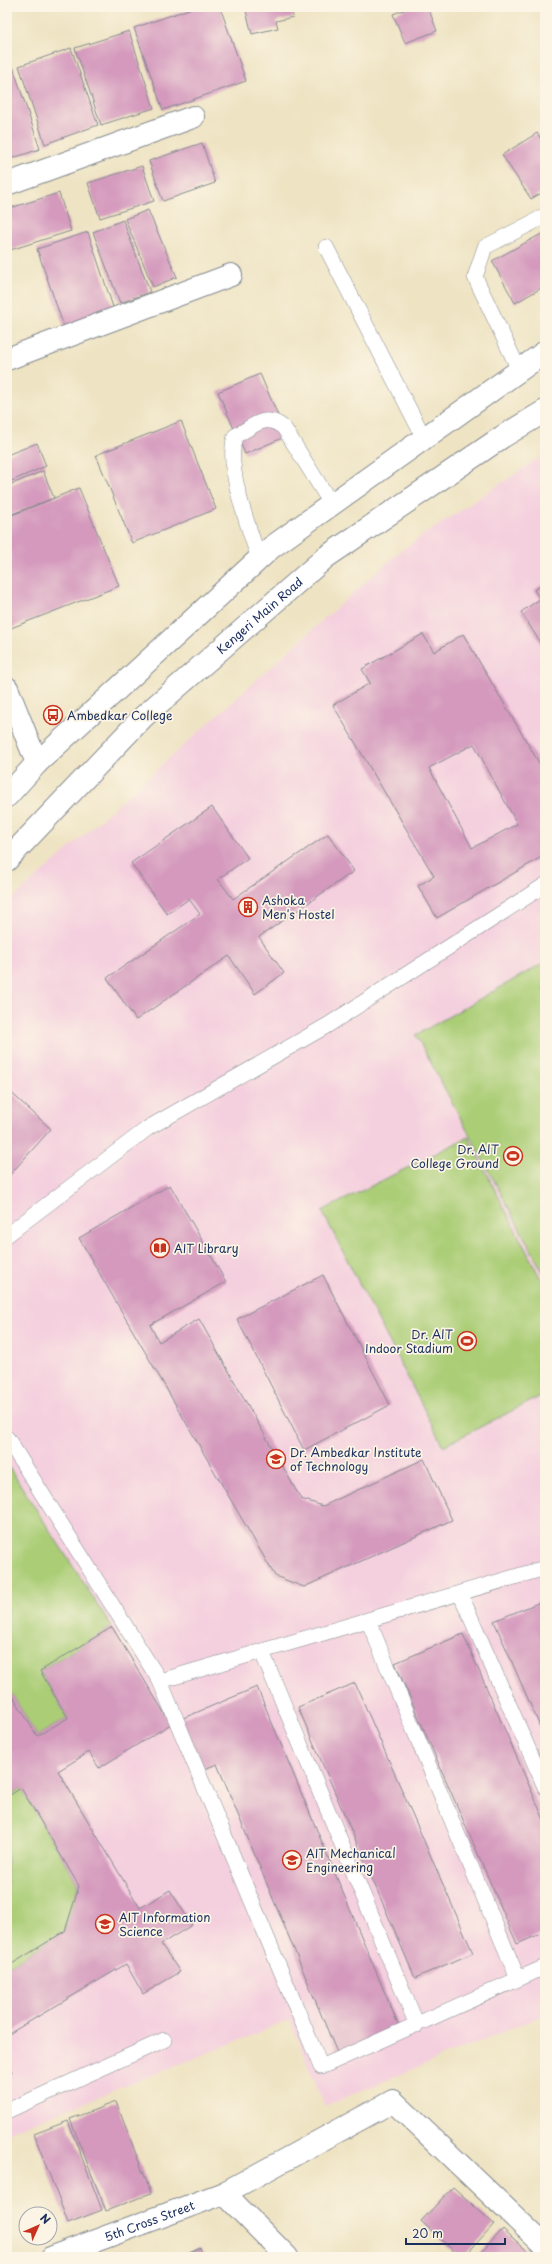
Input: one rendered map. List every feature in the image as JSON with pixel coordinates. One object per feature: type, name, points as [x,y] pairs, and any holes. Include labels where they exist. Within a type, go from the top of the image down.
[{"type":"main road","points":[[7,184],[193,117]]},
{"type":"main road","points":[[7,359],[231,275]]},
{"type":"main road","points":[[7,796],[37,763],[259,559],[332,504],[545,352]]},
{"type":"main road","name":"Kengeri Main Road","points":[[7,860],[143,717],[326,557],[502,437],[545,411]]},
{"type":"main road","points":[[7,688],[37,763]]},
{"type":"main road","name":"5th Cross Street","points":[[52,2257],[224,2193],[393,2101],[545,2246]]},
{"type":"main road","points":[[224,2193],[287,2257]]},
{"type":"lane","points":[[519,370],[476,277],[485,247],[545,216]]},
{"type":"lane","points":[[326,247],[424,438]]},
{"type":"lane","points":[[259,559],[237,490],[232,445],[235,436],[266,420],[275,420],[284,428],[332,504]]},
{"type":"lane","points":[[7,1234],[148,1128],[328,1025],[545,885]]},
{"type":"lane","points":[[7,1438],[160,1681],[320,2067],[545,1967]]},
{"type":"lane","points":[[160,1681],[545,1568]]},
{"type":"lane","points":[[460,1593],[545,1787]]},
{"type":"lane","points":[[368,1620],[518,1979]]},
{"type":"lane","points":[[262,1652],[417,2025]]},
{"type":"lane","points":[[7,2111],[164,2040]]},
{"type":"shaded area","name":"Dr. Ambedkar Institute of Technology","points":[[545,454],[545,2014],[325,2106],[290,2020],[7,2133],[7,904],[400,551]]},
{"type":"green space","name":"Dr. AIT College Ground","points":[[545,962],[545,1276],[416,1035]]},
{"type":"green space","name":"Dr. AIT Indoor Stadium","points":[[468,1137],[545,1287],[545,1394],[443,1446],[322,1211]]},
{"type":"green space","points":[[7,1464],[112,1627],[40,1671],[68,1718],[37,1736],[7,1686]]},
{"type":"green space","points":[[21,1788],[79,1886],[65,1931],[7,1967],[7,1797]]},
{"type":"building","points":[[195,7],[220,7],[246,81],[163,110],[134,28]]},
{"type":"building","points":[[245,7],[291,7],[293,17],[276,21],[278,28],[252,34]]},
{"type":"building","points":[[412,7],[428,7],[437,31],[405,43],[393,14]]},
{"type":"building","points":[[129,31],[154,108],[101,125],[75,48]]},
{"type":"building","points":[[71,48],[98,125],[45,144],[19,66]]},
{"type":"building","points":[[13,67],[40,149],[7,160],[7,69]]},
{"type":"building","points":[[537,133],[545,145],[545,191],[531,199],[502,155]]},
{"type":"building","points":[[202,143],[215,183],[163,201],[149,161]]},
{"type":"building","points":[[142,166],[154,201],[100,218],[88,183]]},
{"type":"building","points":[[59,193],[71,231],[7,251],[7,209]]},
{"type":"building","points":[[148,210],[177,277],[153,287],[125,219]]},
{"type":"building","points":[[123,220],[150,292],[120,303],[93,232]]},
{"type":"building","points":[[88,232],[115,313],[65,330],[37,249]]},
{"type":"building","points":[[545,232],[545,286],[515,303],[492,261]]},
{"type":"building","points":[[260,374],[287,436],[245,454],[218,392]]},
{"type":"building","points":[[181,421],[216,509],[132,543],[96,455]]},
{"type":"building","points":[[37,443],[46,466],[7,483],[7,455]]},
{"type":"building","points":[[43,471],[54,498],[7,516],[7,486]]},
{"type":"building","points":[[79,488],[119,586],[11,628],[7,618],[7,517]]},
{"type":"building","points":[[545,583],[545,650],[521,612],[540,599],[534,590]]},
{"type":"building","points":[[423,634],[434,652],[463,634],[545,773],[545,855],[437,918],[418,886],[434,876],[333,705],[370,683],[362,669]],"holes":[[[474,744],[517,824],[472,848],[429,768]]]},
{"type":"building","name":"Ashoka Men's Hostel","points":[[212,807],[248,858],[218,879],[233,899],[328,834],[354,871],[259,937],[284,973],[255,994],[229,956],[136,1020],[107,978],[200,914],[189,899],[167,914],[131,863]]},
{"type":"building","points":[[7,1089],[51,1129],[7,1178]]},
{"type":"building","points":[[170,1185],[226,1282],[150,1325],[159,1342],[199,1319],[301,1499],[323,1506],[424,1459],[452,1520],[304,1587],[275,1576],[79,1238]]},
{"type":"building","points":[[323,1275],[390,1405],[304,1450],[237,1319]]},
{"type":"building","points":[[545,1600],[545,1738],[494,1621]]},
{"type":"building","points":[[112,1627],[171,1724],[99,1768],[89,1752],[58,1771],[140,1908],[170,1890],[192,1925],[161,1944],[180,1972],[143,1994],[126,1964],[7,2035],[7,1967],[65,1931],[79,1886],[21,1788],[7,1797],[7,1686],[37,1736],[68,1718],[40,1671]]},
{"type":"building","points":[[463,1634],[545,1822],[545,1932],[517,1944],[395,1663]]},
{"type":"building","points":[[355,1683],[473,1953],[415,1978],[298,1707]]},
{"type":"building","points":[[257,1687],[400,2029],[338,2055],[217,1764],[202,1770],[181,1719]]},
{"type":"building","points":[[7,2063],[12,2072],[7,2075]]},
{"type":"building","points":[[116,2102],[151,2193],[106,2211],[70,2119]]},
{"type":"building","points":[[68,2121],[102,2210],[68,2223],[34,2134]]},
{"type":"building","points":[[453,2187],[494,2224],[464,2257],[460,2257],[421,2221]]},
{"type":"building","points":[[503,2229],[534,2257],[477,2257]]},
{"type":"building","points":[[200,2248],[204,2257],[180,2257]]},
{"type":"place","name":"Ambedkar College","points":[[53,715]]},
{"type":"place","name":"Ashoka Men's Hostel","points":[[248,907]]},
{"type":"place","name":"Dr. AIT College Ground","points":[[513,1156]]},
{"type":"place","name":"AIT Library","points":[[160,1248]]},
{"type":"place","name":"Dr. AIT Indoor Stadium","points":[[467,1341]]},
{"type":"place","name":"Dr. Ambedkar Institute of Technology","points":[[276,1459]]},
{"type":"place","name":"AIT Mechanical Engineering","points":[[292,1860]]},
{"type":"place","name":"AIT Information Science","points":[[105,1924]]}]
